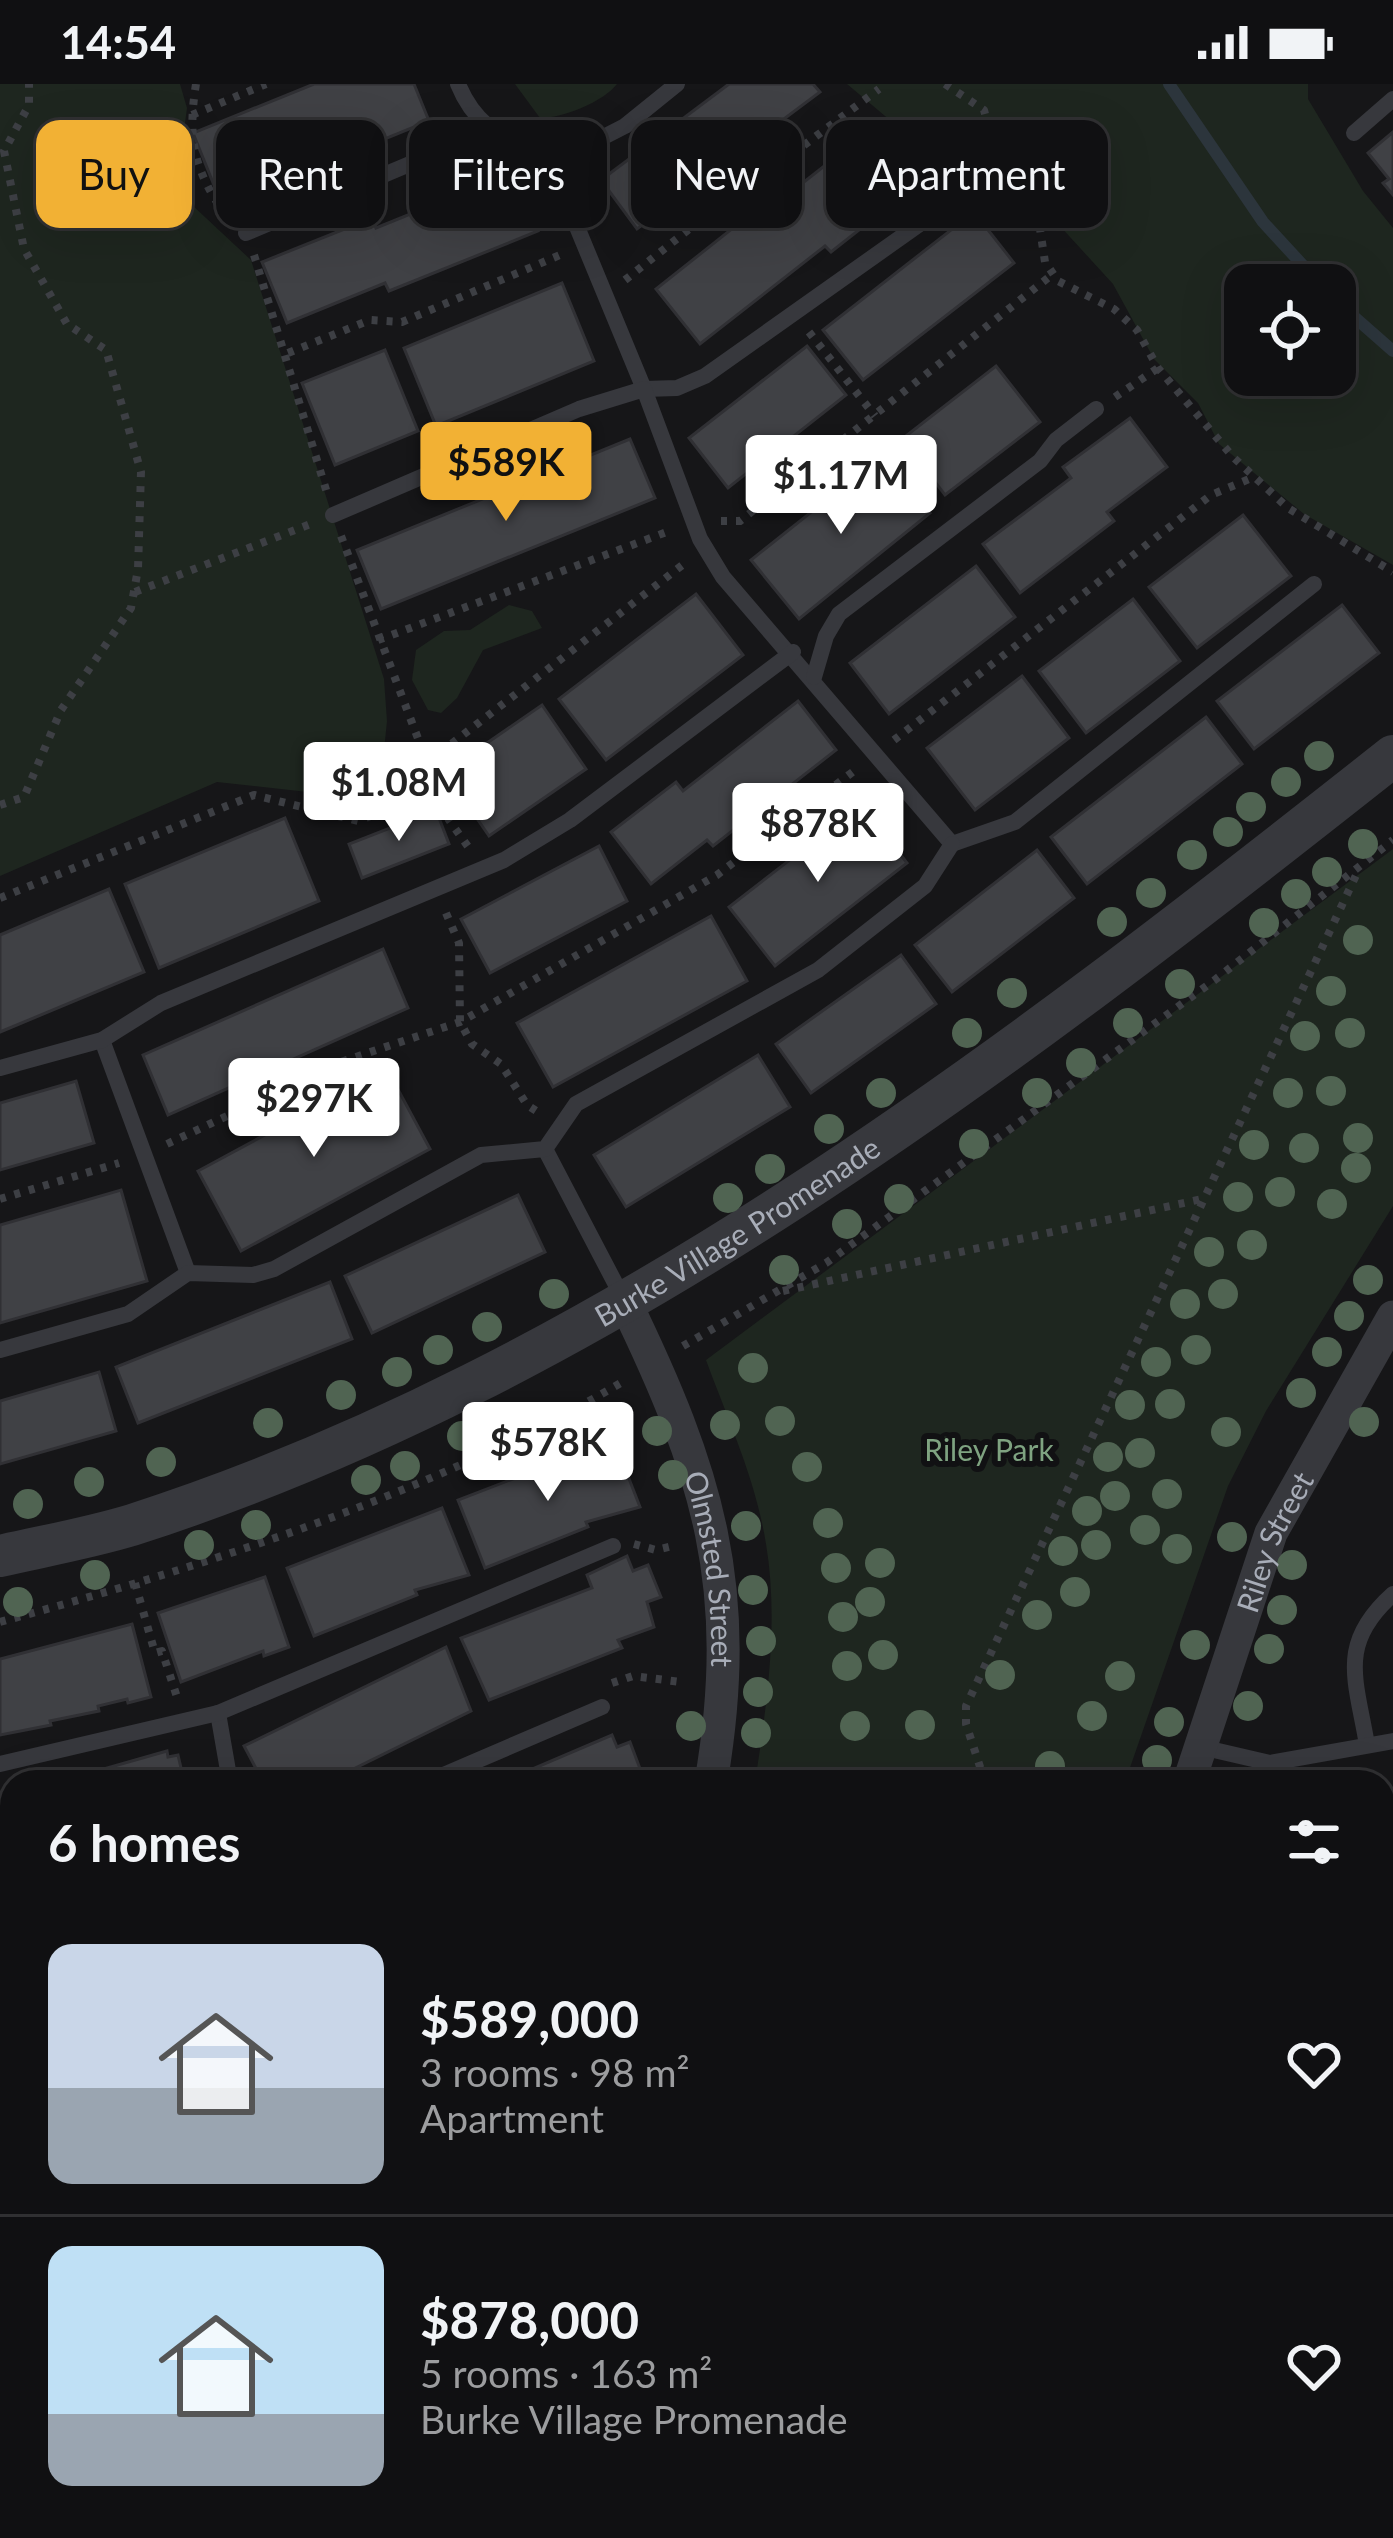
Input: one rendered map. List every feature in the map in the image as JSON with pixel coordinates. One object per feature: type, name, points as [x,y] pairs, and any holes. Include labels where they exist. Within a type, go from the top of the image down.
[{"type":"street","name":"Burke Village Promenade","points":[[0,1556],[129,1526],[310,1460],[512,1365],[784,1209],[1243,875],[1393,756]]},
{"type":"street","name":"Olmsted Street","points":[[624,1300],[693,1456],[719,1554],[724,1681],[713,1770]]},
{"type":"street","name":"Riley Street","points":[[1193,1770],[1271,1533],[1393,1317]]},
{"type":"lane","points":[[458,84],[476,120]]},
{"type":"lane","points":[[607,135],[676,84]]},
{"type":"lane","points":[[1354,133],[1393,99]]},
{"type":"lane","points":[[246,232],[409,164]]},
{"type":"lane","points":[[577,228],[705,548],[771,638],[793,652],[952,844]]},
{"type":"lane","points":[[333,515],[579,409],[644,389],[677,388],[705,376],[914,228]]},
{"type":"lane","points":[[814,677],[826,636],[839,614],[1040,461],[1056,440],[1096,409]]},
{"type":"lane","points":[[545,1149],[576,1104],[818,970],[925,886],[952,844],[1015,822],[1314,584]]},
{"type":"lane","points":[[0,1068],[102,1040],[160,1003],[484,868],[570,820],[793,652]]},
{"type":"lane","points":[[102,1040],[188,1274]]},
{"type":"lane","points":[[545,1149],[624,1300]]},
{"type":"lane","points":[[0,1350],[128,1314],[188,1274],[253,1275],[274,1269],[481,1155],[545,1149]]},
{"type":"lane","points":[[0,1764],[218,1713],[614,1546]]},
{"type":"lane","points":[[1367,1745],[1354,1668],[1356,1639],[1361,1625],[1393,1594]]},
{"type":"lane","points":[[455,1770],[602,1707]]},
{"type":"lane","points":[[218,1713],[228,1770]]},
{"type":"lane","points":[[1201,1747],[1270,1762],[1393,1741]]},
{"type":"path","points":[[0,805],[24,797],[61,710],[124,623],[135,592],[138,451],[106,350],[67,324],[44,275],[24,249],[4,160],[6,142],[29,105],[29,84]]},
{"type":"path","points":[[196,84],[188,130],[203,181],[226,217],[242,221],[288,353],[333,515],[378,640],[449,820],[484,868]]},
{"type":"path","points":[[190,116],[266,84]]},
{"type":"path","points":[[945,84],[984,110],[987,120]]},
{"type":"path","points":[[604,296],[765,169],[775,167],[879,89]]},
{"type":"path","points":[[1040,228],[1053,274],[1114,309],[1137,330],[1159,368],[1255,477],[1288,508],[1393,572]]},
{"type":"path","points":[[288,353],[370,320],[403,322],[584,245]]},
{"type":"path","points":[[378,640],[512,586],[525,589],[693,521],[740,521],[1053,274]]},
{"type":"path","points":[[794,313],[874,416]]},
{"type":"path","points":[[1096,409],[1159,368]]},
{"type":"path","points":[[0,1199],[144,1155],[290,1087],[296,1077],[460,1022],[717,875],[1211,495],[1255,477]]},
{"type":"path","points":[[135,592],[333,515]]},
{"type":"path","points":[[428,762],[705,548]]},
{"type":"path","points":[[0,898],[254,795],[358,821],[438,789]]},
{"type":"path","points":[[699,1337],[826,1263],[1216,980],[1393,840]]},
{"type":"path","points":[[981,1770],[966,1724],[966,1706],[1362,865]]},
{"type":"path","points":[[436,889],[459,943],[460,1022],[472,1044],[501,1064],[527,1105],[560,1127]]},
{"type":"path","points":[[775,1292],[1204,1199]]},
{"type":"path","points":[[0,1622],[237,1551],[414,1480],[620,1384]]},
{"type":"path","points":[[135,1583],[155,1653],[162,1651],[177,1698]]},
{"type":"path","points":[[602,1707],[602,1686],[633,1676],[680,1682]]},
{"type":"green space","points":[[0,84],[180,84],[185,120],[36,120],[36,228],[192,228],[192,205],[251,260],[384,679],[387,721],[379,800],[217,782],[0,876]]},
{"type":"green space","points":[[515,84],[617,84],[582,108],[540,118]]},
{"type":"green space","points":[[847,84],[1308,84],[1308,99],[1363,191],[1393,228],[1393,565],[1304,514],[1219,444],[1198,403],[1154,359],[1113,284],[1062,228],[1108,228],[1108,120],[890,120]]},
{"type":"green space","points":[[509,605],[532,611],[542,628],[483,650],[457,698],[441,713],[428,710],[412,680],[416,650],[444,631],[470,630]]},
{"type":"green space","name":"Riley Park","points":[[1393,849],[1393,1206],[1266,1411],[1228,1486],[1129,1770],[757,1770],[770,1663],[770,1573],[756,1497],[706,1360]]},
{"type":"building","points":[[314,84],[414,84],[429,120],[409,120],[409,129],[385,139],[385,120],[225,120]]},
{"type":"building","points":[[729,84],[813,84],[820,92],[783,120],[681,120]]},
{"type":"building","points":[[216,124],[216,190],[193,133]]},
{"type":"building","points":[[1393,132],[1393,195],[1383,183],[1389,179],[1368,153]]},
{"type":"building","points":[[631,158],[631,221],[607,188],[607,176]]},
{"type":"building","points":[[826,165],[826,228],[862,228],[831,252],[825,246],[700,344],[656,289],[733,228],[802,228],[802,184]]},
{"type":"building","points":[[409,215],[409,228],[538,231],[389,291],[385,283],[287,323],[262,262],[347,228],[385,228]]},
{"type":"building","points":[[954,228],[987,228],[1014,263],[863,380],[823,330]]},
{"type":"building","points":[[562,283],[594,361],[436,426],[404,348]]},
{"type":"building","points":[[807,346],[846,395],[728,488],[689,438]]},
{"type":"building","points":[[385,350],[418,431],[335,465],[302,383]]},
{"type":"building","points":[[996,366],[1040,422],[945,495],[902,439]]},
{"type":"building","points":[[1130,418],[1167,467],[1107,512],[1114,521],[1020,593],[983,544],[1071,478],[1063,467]]},
{"type":"building","points":[[630,439],[655,498],[381,609],[357,550]]},
{"type":"building","points":[[883,455],[930,513],[799,619],[751,560]]},
{"type":"building","points":[[1243,515],[1291,576],[1197,648],[1149,587]]},
{"type":"building","points":[[976,566],[1015,617],[889,714],[850,663]]},
{"type":"building","points":[[696,594],[743,655],[606,760],[559,699]]},
{"type":"building","points":[[1133,599],[1180,661],[1086,733],[1039,671]]},
{"type":"building","points":[[1342,605],[1379,653],[1254,749],[1217,701]]},
{"type":"building","points":[[1022,676],[1069,738],[975,810],[927,748]]},
{"type":"building","points":[[798,701],[836,750],[713,846],[707,840],[651,884],[611,832],[676,782],[683,791]]},
{"type":"building","points":[[542,705],[586,769],[489,836],[445,772]]},
{"type":"building","points":[[1206,717],[1242,764],[1087,884],[1051,837]]},
{"type":"building","points":[[862,804],[907,863],[775,966],[729,907]]},
{"type":"building","points":[[436,810],[449,844],[362,878],[349,844]]},
{"type":"building","points":[[285,818],[319,901],[159,968],[125,884]]},
{"type":"building","points":[[599,846],[627,901],[490,973],[461,919]]},
{"type":"building","points":[[1037,850],[1074,898],[952,992],[915,945]]},
{"type":"building","points":[[109,889],[144,972],[0,1032],[0,935]]},
{"type":"building","points":[[711,916],[747,981],[553,1087],[517,1023]]},
{"type":"building","points":[[383,949],[408,1008],[168,1115],[143,1055]]},
{"type":"building","points":[[901,955],[936,1004],[811,1093],[776,1044]]},
{"type":"building","points":[[758,1055],[790,1107],[626,1207],[594,1155]]},
{"type":"building","points":[[387,1069],[430,1149],[241,1251],[198,1171]]},
{"type":"building","points":[[76,1081],[94,1143],[0,1170],[0,1103]]},
{"type":"building","points":[[121,1190],[147,1281],[0,1323],[0,1225]]},
{"type":"building","points":[[518,1195],[545,1252],[372,1333],[345,1276]]},
{"type":"building","points":[[330,1282],[352,1339],[138,1423],[116,1367]]},
{"type":"building","points":[[99,1372],[116,1431],[0,1464],[0,1401]]},
{"type":"building","points":[[614,1440],[640,1507],[586,1522],[588,1527],[485,1568],[458,1500]]},
{"type":"building","points":[[442,1508],[469,1575],[415,1590],[417,1595],[314,1636],[287,1568]]},
{"type":"building","points":[[627,1556],[633,1571],[648,1565],[661,1597],[647,1602],[654,1627],[618,1640],[622,1648],[489,1700],[461,1638],[592,1588],[587,1575]]},
{"type":"building","points":[[265,1577],[289,1647],[264,1656],[263,1651],[181,1682],[158,1613]]},
{"type":"building","points":[[132,1624],[151,1697],[98,1706],[99,1711],[0,1735],[0,1659]]},
{"type":"building","points":[[446,1647],[471,1711],[351,1770],[257,1770],[244,1746]]},
{"type":"building","points":[[612,1735],[617,1747],[630,1742],[640,1770],[530,1770]]},
{"type":"building","points":[[167,1751],[168,1757],[178,1755],[181,1770],[100,1770]]},
{"type":"waterway","points":[[1169,84],[1263,222],[1302,264]]},
{"type":"waterway","points":[[1356,318],[1393,351]]}]
